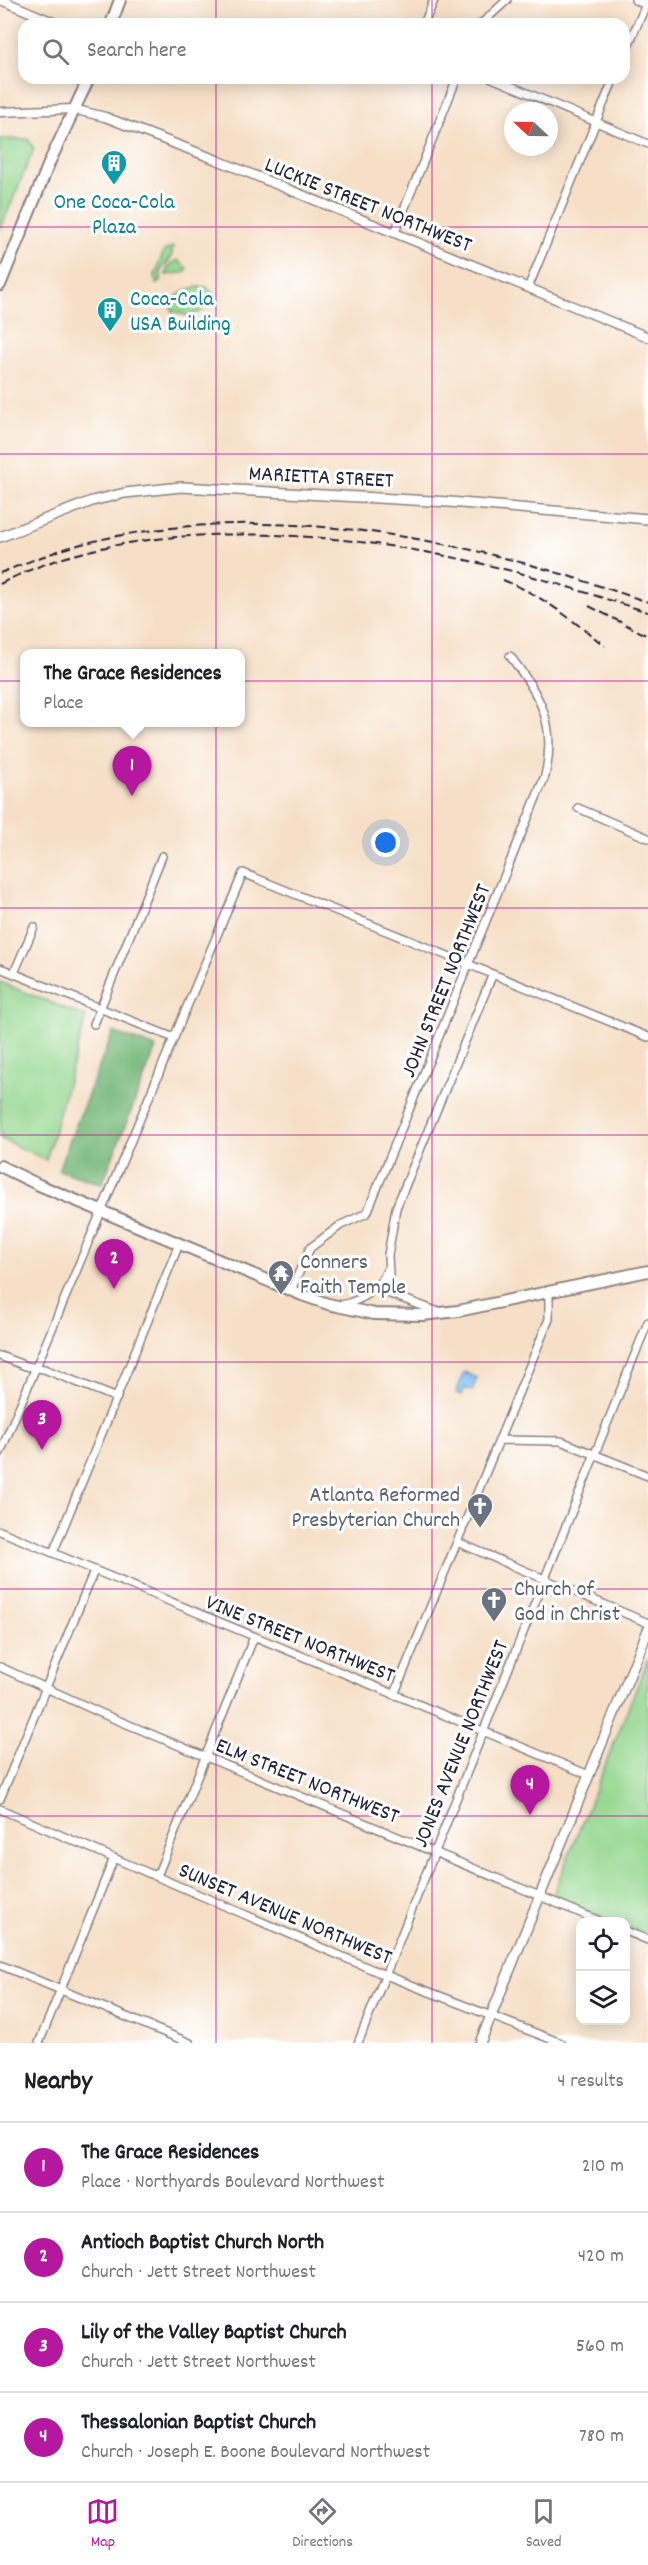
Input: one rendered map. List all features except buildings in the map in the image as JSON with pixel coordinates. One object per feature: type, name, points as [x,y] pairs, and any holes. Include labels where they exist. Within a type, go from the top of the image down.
[{"type":"main road","points":[[113,18],[120,0]]},
{"type":"main road","points":[[0,285],[85,84]]},
{"type":"main road","name":"MARIETTA STREET","points":[[0,537],[92,501],[125,493],[180,487],[449,502],[648,519]]},
{"type":"main road","points":[[0,1166],[179,1244],[291,1290],[338,1306],[397,1315],[440,1312],[648,1271]]},
{"type":"main road","points":[[480,2043],[648,1630]]},
{"type":"street","points":[[1,0],[44,18]]},
{"type":"street","points":[[426,18],[434,0]]},
{"type":"street","points":[[488,18],[507,0]]},
{"type":"street","points":[[630,41],[647,2],[635,0]]},
{"type":"street","points":[[394,232],[455,84]]},
{"type":"street","points":[[507,84],[648,144]]},
{"type":"street","points":[[528,288],[611,84]]},
{"type":"street","name":"LUCKIE STREET NORTHWEST","points":[[0,112],[73,109],[105,117],[215,159],[648,337]]},
{"type":"street","name":"JOHN STREET NORTHWEST","points":[[291,1290],[310,1248],[341,1225],[367,1213],[470,966],[545,776],[550,756],[551,736],[541,702],[510,656]]},
{"type":"street","points":[[578,808],[648,838]]},
{"type":"street","points":[[94,1024],[162,856]]},
{"type":"street","points":[[0,1453],[243,873],[492,976],[648,1037]]},
{"type":"street","points":[[14,973],[34,927]]},
{"type":"street","points":[[0,968],[100,1006],[174,1038]]},
{"type":"street","points":[[440,1312],[395,1298],[390,1294],[387,1270],[396,1208],[492,976]]},
{"type":"street","points":[[53,1553],[179,1244]]},
{"type":"street","points":[[338,1306],[371,1294],[387,1270]]},
{"type":"street","points":[[394,1695],[549,1319],[549,1292]]},
{"type":"street","name":"JONES AVENUE NORTHWEST","points":[[358,2043],[648,1323]]},
{"type":"street","points":[[0,1356],[117,1398]]},
{"type":"street","points":[[499,1440],[506,1442],[548,1438],[648,1476]]},
{"type":"street","name":"VINE STREET NORTHWEST","points":[[0,1531],[589,1775]]},
{"type":"street","points":[[457,1542],[648,1623]]},
{"type":"street","points":[[0,1799],[94,1571]]},
{"type":"street","points":[[157,1876],[254,1637]]},
{"type":"street","name":"ELM STREET NORTHWEST","points":[[0,1668],[590,1917]]},
{"type":"street","name":"SUNSET AVENUE NORTHWEST","points":[[0,1809],[386,1974],[561,2043]]},
{"type":"street","points":[[39,2043],[114,1858]]},
{"type":"street","points":[[630,1933],[648,1940]]},
{"type":"street","points":[[0,1965],[190,2043]]},
{"type":"green space","points":[[0,139],[28,139],[34,149],[0,230]]},
{"type":"green space","points":[[173,247],[171,258],[161,270],[161,281],[156,284],[155,275],[164,251]]},
{"type":"green space","points":[[177,260],[187,268],[186,272],[166,275],[168,267]]},
{"type":"green space","points":[[206,287],[212,292],[211,302],[201,311],[188,316],[172,311],[170,301],[184,291]]},
{"type":"green space","points":[[0,982],[86,1017],[46,1160],[0,1138]]},
{"type":"green space","points":[[113,1032],[156,1048],[102,1184],[58,1170]]},
{"type":"green space","points":[[648,1659],[648,1935],[630,1928],[630,1917],[603,1917],[552,1897]]},
{"type":"water","points":[[464,1372],[477,1378],[472,1391],[465,1388],[462,1395],[456,1393]]},
{"type":"railway","points":[[0,573],[75,546],[140,532],[196,526],[252,524],[309,526],[366,531],[478,551],[546,569],[648,602]]},
{"type":"railway","points":[[0,584],[54,561],[113,546],[175,537],[240,534],[368,543],[430,553],[548,581],[648,612]]},
{"type":"railway","points":[[503,580],[544,601],[605,646]]},
{"type":"railway","points":[[589,606],[648,636]]},
{"type":"place","name":"One Coca-Cola Plaza","points":[[114,186]]},
{"type":"place","name":"Coca-Cola USA Building","points":[[110,333]]},
{"type":"place","name":"The Grace Residences","points":[[132,796]]},
{"type":"place","name":"Antioch Baptist Church North","points":[[114,1289]]},
{"type":"place","name":"Conners Faith Temple","points":[[281,1296]]},
{"type":"place","name":"Lily of the Valley Baptist Church","points":[[42,1450]]},
{"type":"place","name":"Atlanta Reformed Presbyterian Church","points":[[480,1529]]},
{"type":"place","name":"Church of God in Christ","points":[[494,1623]]},
{"type":"place","name":"Thessalonian Baptist Church","points":[[530,1815]]}]
